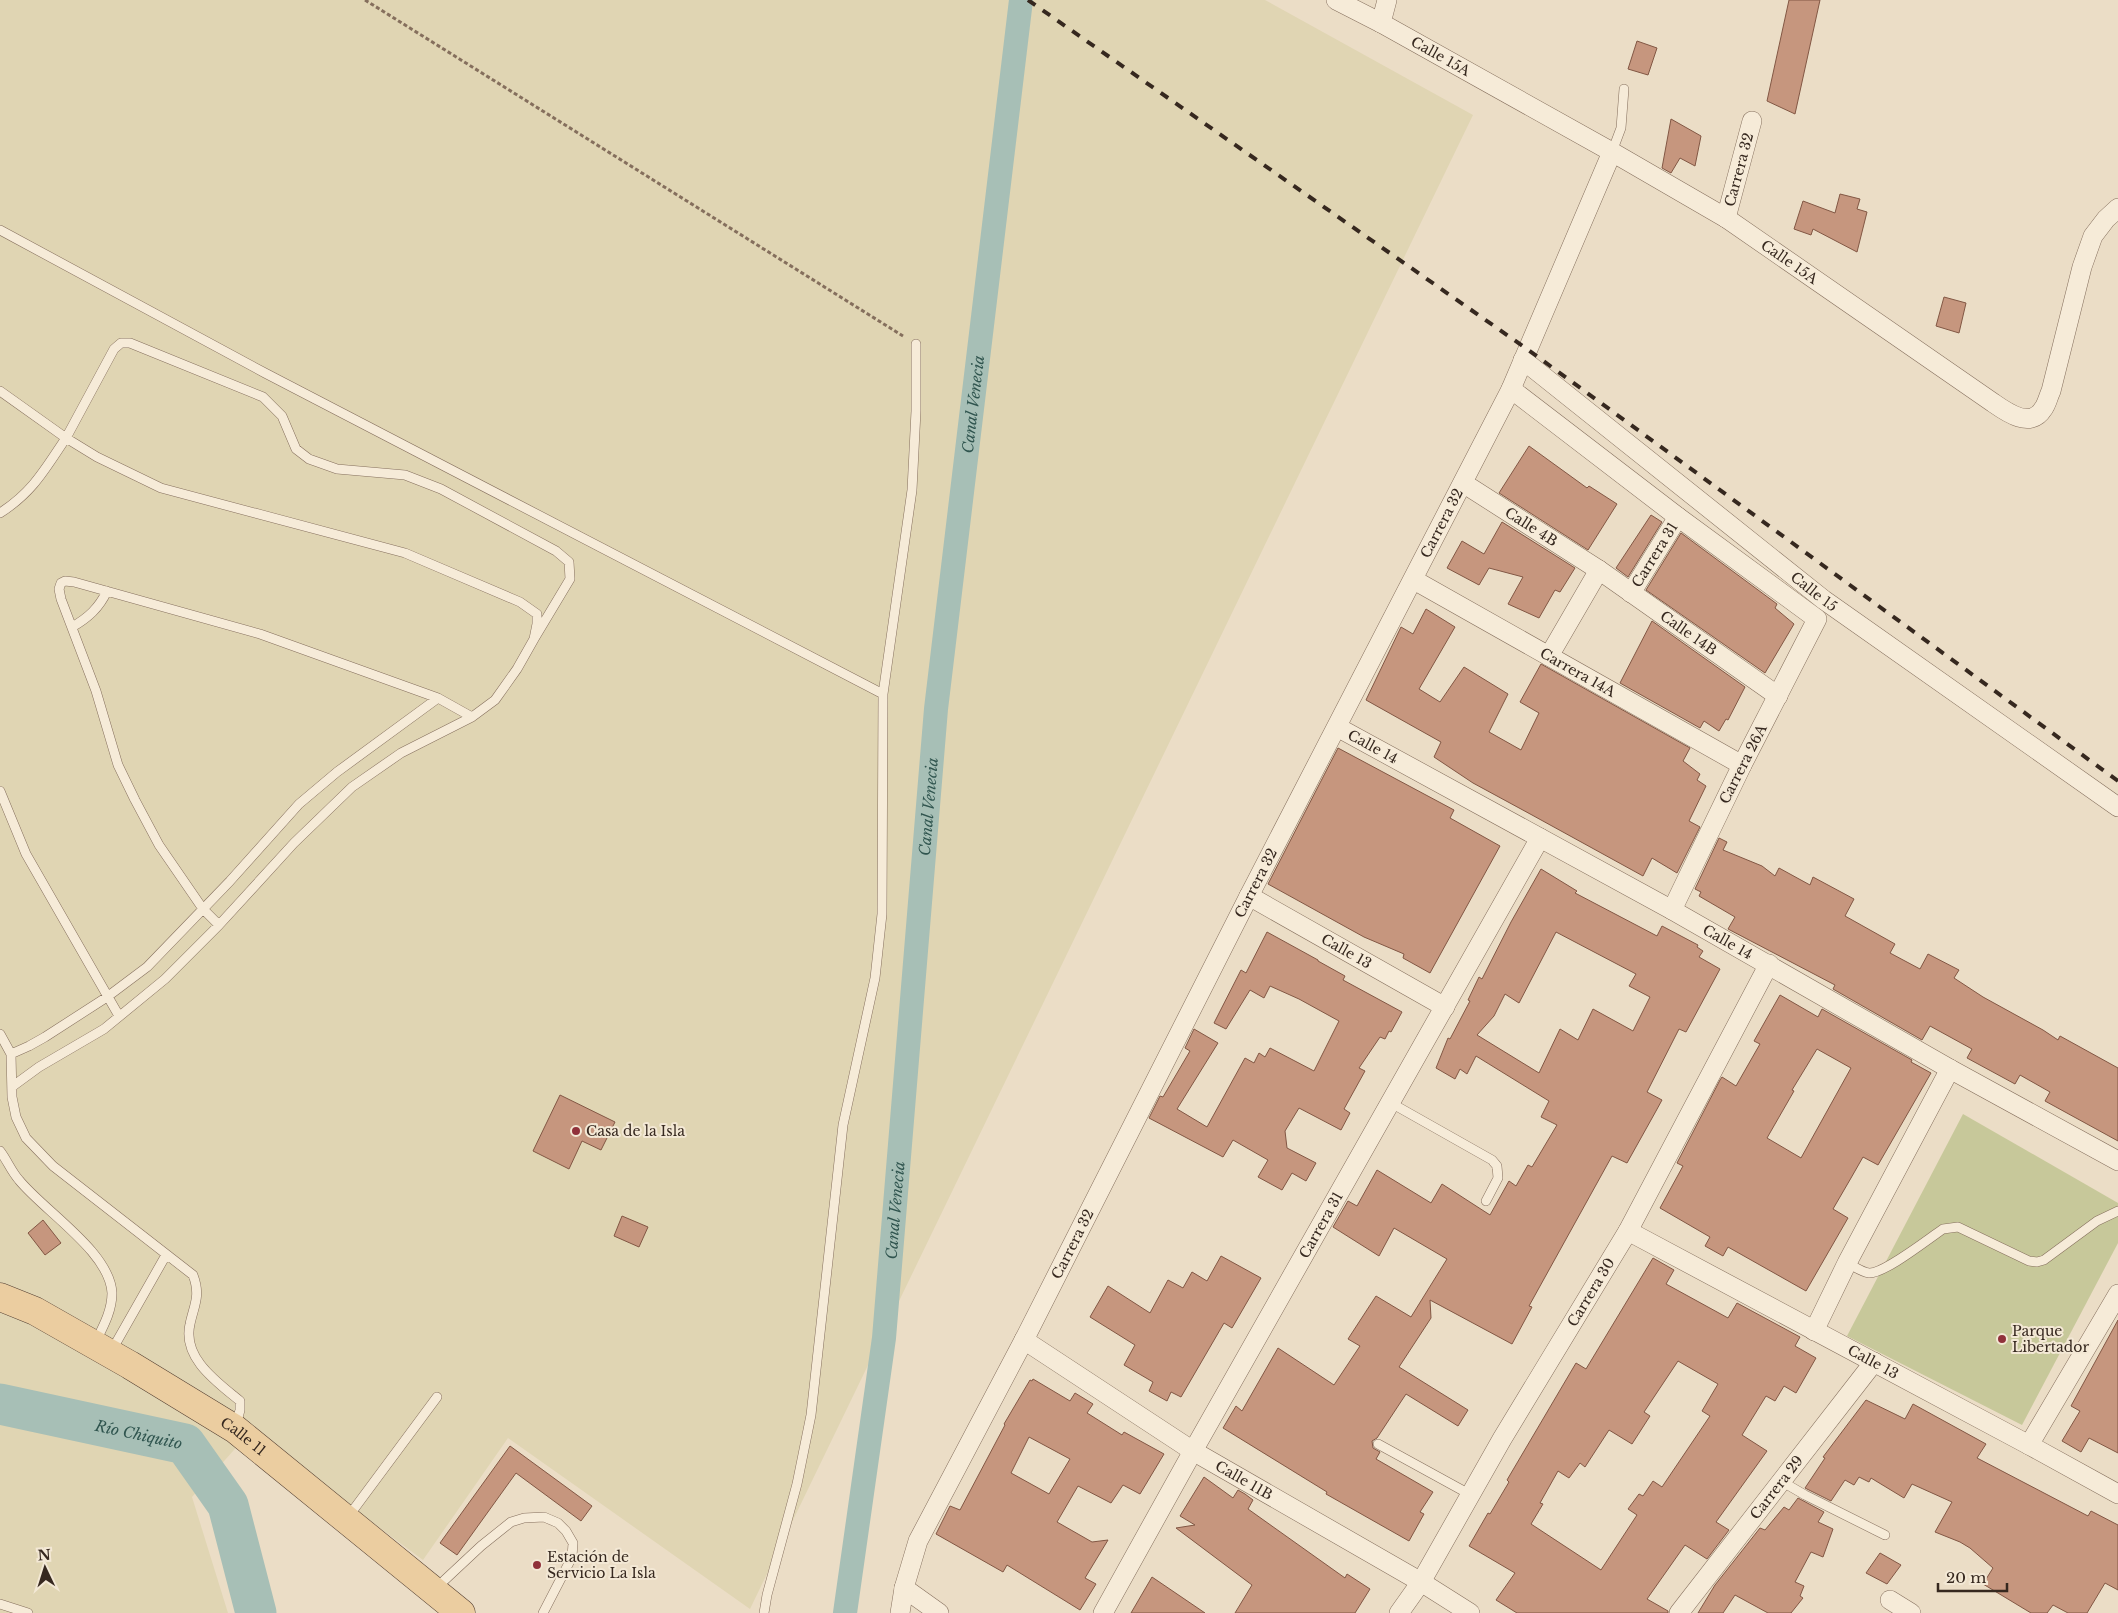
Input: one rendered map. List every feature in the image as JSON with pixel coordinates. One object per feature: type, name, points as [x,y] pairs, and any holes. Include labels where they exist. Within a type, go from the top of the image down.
[{"type":"main road","name":"Calle 11","points":[[0,1297],[35,1311],[235,1429],[461,1613]]},
{"type":"street","name":"Calle 15A","points":[[1336,0],[1382,23],[1726,218],[2012,416],[2021,419],[2031,418],[2044,409],[2051,391],[2082,267],[2092,236],[2118,208]]},
{"type":"street","points":[[1382,23],[1387,0]]},
{"type":"street","name":"Carrera 32","points":[[1726,218],[1752,121]]},
{"type":"street","name":"Carrera 32","points":[[900,1613],[904,1588],[918,1541],[1024,1340],[1249,896],[1414,580],[1511,389],[1612,152]]},
{"type":"street","name":"Calle 15","points":[[1523,360],[1824,600],[2118,807]]},
{"type":"street","name":"Calle 15","points":[[1511,389],[1678,517],[1817,619]]},
{"type":"street","name":"Calle 4B","points":[[1463,483],[1598,570]]},
{"type":"street","name":"Carrera 31","points":[[1631,593],[1678,517]]},
{"type":"street","points":[[1549,656],[1598,570]]},
{"type":"street","name":"Calle 14B","points":[[1598,570],[1778,696]]},
{"type":"street","name":"Carrera 14A","points":[[1414,580],[1742,765]]},
{"type":"street","name":"Carrera 26A","points":[[1672,910],[1742,765],[1817,619]]},
{"type":"street","name":"Calle 14","points":[[1336,727],[1672,910],[2118,1161]]},
{"type":"street","name":"Carrera 31","points":[[1103,1613],[1540,838]]},
{"type":"street","name":"Calle 13","points":[[1249,896],[1445,1008]]},
{"type":"street","name":"Carrera 30","points":[[1399,1613],[1421,1582],[1502,1439],[1628,1231],[1769,964]]},
{"type":"street","points":[[1814,1331],[1847,1263],[1950,1068]]},
{"type":"street","name":"Calle 13","points":[[1628,1231],[2118,1494]]},
{"type":"street","points":[[2029,1445],[2118,1294]]},
{"type":"street","name":"Calle 11B","points":[[1024,1340],[1193,1451],[1421,1582],[1470,1613]]},
{"type":"street","name":"Carrera 29","points":[[1679,1613],[1874,1362]]},
{"type":"street","points":[[904,1588],[939,1613]]},
{"type":"street","points":[[1890,1600],[1911,1613]]},
{"type":"lane","points":[[1612,152],[1621,128],[1624,90]]},
{"type":"lane","points":[[0,230],[265,372],[883,694]]},
{"type":"lane","points":[[0,513],[19,501],[38,480],[66,438],[114,349],[120,344],[130,343],[236,384],[263,397],[282,416],[296,449],[309,459],[337,469],[405,475],[441,489],[556,551],[569,562],[570,579],[517,669],[495,700],[472,717],[401,753],[352,787],[294,842],[219,925],[165,979],[104,1029],[38,1067],[13,1086]]},
{"type":"lane","points":[[764,1613],[767,1595],[797,1484],[811,1415],[843,1125],[875,978],[882,914],[883,694],[912,490],[916,411],[916,344]]},
{"type":"lane","points":[[0,391],[66,438],[97,457],[161,488],[406,553],[503,594],[520,602],[537,614],[534,639]]},
{"type":"lane","points":[[219,925],[203,909],[159,846],[118,765],[96,691],[61,599],[59,589],[61,583],[65,581],[74,582],[260,634],[438,698],[472,717]]},
{"type":"lane","points":[[72,627],[87,618],[95,610],[107,591]]},
{"type":"lane","points":[[11,1054],[29,1046],[107,997],[147,967],[299,804],[337,772],[438,698]]},
{"type":"lane","points":[[0,790],[26,854],[119,1016]]},
{"type":"lane","points":[[0,1034],[11,1054],[12,1097],[16,1117],[26,1138],[54,1166],[193,1276],[197,1302],[189,1326],[188,1346],[195,1358],[214,1379],[240,1401],[240,1410],[235,1429]]},
{"type":"lane","points":[[1391,1103],[1492,1160],[1497,1166],[1498,1178],[1486,1201]]},
{"type":"lane","points":[[0,1151],[18,1179],[104,1266],[112,1291],[102,1350]]},
{"type":"lane","points":[[1847,1263],[1865,1272],[1876,1272],[1943,1229],[1951,1226],[1958,1227],[2029,1261],[2036,1262],[2044,1260],[2097,1222],[2118,1212]]},
{"type":"lane","points":[[102,1350],[166,1255]]},
{"type":"lane","points":[[346,1520],[437,1397]]},
{"type":"lane","points":[[1378,1444],[1471,1495]]},
{"type":"lane","points":[[1781,1482],[1805,1496],[1885,1535]]},
{"type":"lane","points":[[434,1590],[481,1546],[511,1522],[524,1518],[544,1517],[558,1523],[566,1531],[573,1543],[572,1557],[543,1613]]},
{"type":"lane","points":[[0,1604],[28,1613]]},
{"type":"path","points":[[365,0],[916,344]]},
{"type":"shaded area","points":[[0,0],[1265,0],[1473,115],[750,1609],[508,1438],[423,1560],[250,1432],[192,1497],[228,1613],[0,1613]]},
{"type":"green space","name":"Parque Libertador","points":[[1963,1114],[2118,1203],[2118,1243],[2022,1425],[1847,1336]]},
{"type":"building","points":[[1789,0],[1820,0],[1795,114],[1767,101]]},
{"type":"building","points":[[1637,41],[1657,48],[1648,75],[1628,69]]},
{"type":"building","points":[[1671,119],[1701,136],[1695,166],[1680,158],[1671,173],[1662,168]]},
{"type":"building","points":[[1840,194],[1860,199],[1857,209],[1867,212],[1857,252],[1813,229],[1811,235],[1794,229],[1803,201],[1835,213]]},
{"type":"building","points":[[1944,297],[1966,303],[1959,333],[1936,326]]},
{"type":"building","points":[[1529,446],[1587,488],[1589,486],[1617,504],[1588,550],[1499,493]]},
{"type":"building","points":[[1651,515],[1662,522],[1628,577],[1616,568]]},
{"type":"building","points":[[1502,522],[1575,568],[1560,592],[1555,590],[1539,618],[1508,604],[1523,577],[1489,568],[1479,585],[1447,568],[1462,541],[1484,554]]},
{"type":"building","points":[[1681,533],[1777,604],[1775,608],[1794,624],[1765,673],[1646,590]]},
{"type":"building","points":[[1426,609],[1455,627],[1419,689],[1440,702],[1464,667],[1508,694],[1489,732],[1521,750],[1539,713],[1520,702],[1541,664],[1690,748],[1683,761],[1700,774],[1697,780],[1706,786],[1689,821],[1700,827],[1677,873],[1652,858],[1643,876],[1473,783],[1434,757],[1441,742],[1366,700],[1401,627],[1413,634]]},
{"type":"building","points":[[1652,621],[1745,687],[1728,720],[1726,719],[1719,731],[1704,721],[1700,728],[1620,683]]},
{"type":"building","points":[[1338,748],[1454,810],[1450,818],[1500,846],[1430,973],[1403,958],[1404,954],[1364,937],[1268,884]]},
{"type":"building","points":[[1719,838],[1727,842],[1723,850],[1762,866],[1775,876],[1779,868],[1810,885],[1813,877],[1854,899],[1845,916],[1895,944],[1890,953],[1920,969],[1928,954],[1959,970],[1954,978],[1983,997],[2058,1040],[2060,1036],[2118,1068],[2118,1141],[2045,1101],[2050,1092],[2020,1075],[2015,1084],[1967,1058],[1972,1049],[1930,1026],[1922,1040],[1833,989],[1835,985],[1728,929],[1735,917],[1699,896],[1701,892],[1695,889]]},
{"type":"building","points":[[1541,869],[1577,891],[1575,893],[1657,936],[1662,926],[1698,945],[1697,947],[1703,951],[1699,957],[1720,969],[1686,1032],[1679,1029],[1647,1092],[1662,1100],[1656,1111],[1627,1163],[1612,1156],[1529,1306],[1532,1307],[1512,1344],[1430,1300],[1431,1318],[1399,1367],[1468,1410],[1458,1426],[1406,1394],[1377,1438],[1372,1441],[1373,1448],[1380,1452],[1376,1459],[1433,1492],[1420,1512],[1424,1514],[1409,1541],[1326,1494],[1327,1492],[1223,1428],[1236,1406],[1242,1411],[1278,1348],[1334,1385],[1360,1346],[1348,1339],[1376,1296],[1411,1317],[1447,1259],[1394,1228],[1379,1256],[1333,1227],[1348,1201],[1357,1206],[1377,1170],[1431,1203],[1442,1184],[1490,1215],[1509,1181],[1516,1186],[1528,1165],[1532,1167],[1557,1125],[1541,1117],[1549,1101],[1476,1056],[1467,1074],[1460,1069],[1455,1079],[1436,1068],[1448,1038],[1450,1039],[1470,1001],[1468,1000],[1479,977],[1482,979]],"holes":[[[1556,932],[1636,974],[1629,986],[1650,997],[1633,1031],[1593,1009],[1578,1040],[1560,1029],[1539,1073],[1477,1035],[1494,1016],[1505,994],[1519,1003]]]},
{"type":"building","points":[[1267,932],[1345,976],[1343,980],[1402,1012],[1391,1032],[1389,1031],[1385,1039],[1380,1037],[1359,1068],[1365,1071],[1344,1109],[1350,1113],[1341,1130],[1299,1108],[1285,1131],[1287,1148],[1316,1163],[1306,1181],[1292,1173],[1282,1190],[1258,1177],[1268,1160],[1233,1140],[1223,1157],[1149,1118],[1160,1096],[1163,1097],[1190,1051],[1185,1048],[1194,1029],[1218,1043],[1177,1109],[1207,1127],[1245,1058],[1254,1063],[1259,1053],[1265,1057],[1270,1048],[1314,1071],[1339,1021],[1299,999],[1270,986],[1264,998],[1250,990],[1226,1029],[1214,1023],[1241,970],[1246,973]]},
{"type":"building","points":[[1780,995],[1818,1017],[1822,1009],[1912,1060],[1911,1062],[1931,1073],[1878,1165],[1863,1157],[1833,1209],[1848,1218],[1806,1291],[1728,1247],[1723,1256],[1705,1246],[1710,1237],[1660,1208],[1683,1166],[1677,1163],[1720,1080],[1722,1077],[1736,1086],[1760,1044],[1754,1041]],"holes":[[[1817,1049],[1851,1068],[1801,1158],[1767,1138],[1794,1091],[1792,1090]]]},
{"type":"building","name":"Casa de la Isla","points":[[560,1095],[615,1122],[601,1150],[582,1141],[569,1169],[533,1151]]},
{"type":"building","points":[[622,1216],[648,1227],[639,1247],[614,1236]]},
{"type":"building","points":[[43,1220],[61,1243],[45,1255],[28,1233]]},
{"type":"building","points":[[1221,1256],[1261,1278],[1232,1328],[1224,1323],[1181,1397],[1171,1392],[1167,1401],[1149,1391],[1153,1382],[1124,1365],[1135,1345],[1090,1317],[1108,1286],[1150,1313],[1168,1280],[1183,1288],[1192,1272],[1207,1281]]},
{"type":"building","points":[[1653,1258],[1674,1270],[1666,1284],[1728,1318],[1737,1303],[1800,1337],[1795,1346],[1816,1358],[1796,1393],[1784,1386],[1775,1401],[1766,1396],[1742,1435],[1767,1451],[1716,1522],[1729,1530],[1707,1559],[1685,1545],[1647,1599],[1668,1611],[1668,1613],[1517,1613],[1496,1600],[1515,1573],[1469,1546],[1509,1482],[1507,1480],[1576,1363],[1586,1369]],"holes":[[[1678,1361],[1718,1384],[1702,1411],[1710,1416],[1662,1487],[1653,1481],[1643,1496],[1639,1494],[1628,1509],[1637,1515],[1601,1570],[1531,1524],[1543,1504],[1540,1503],[1558,1471],[1569,1478],[1580,1463],[1585,1467],[1609,1430],[1632,1444],[1650,1416],[1644,1412]]]},
{"type":"building","points":[[2118,1320],[2118,1453],[2089,1438],[2081,1452],[2062,1441],[2080,1411],[2071,1406]]},
{"type":"building","points":[[1033,1379],[1070,1401],[1075,1393],[1093,1404],[1087,1413],[1122,1435],[1124,1432],[1164,1454],[1140,1494],[1123,1485],[1111,1503],[1078,1486],[1057,1522],[1092,1542],[1108,1540],[1085,1578],[1096,1584],[1080,1610],[1007,1565],[1003,1572],[936,1534],[950,1506],[960,1510],[1004,1424],[1030,1380],[1032,1381]],"holes":[[[1029,1437],[1070,1459],[1049,1494],[1011,1473]]]},
{"type":"building","points":[[1866,1400],[1905,1419],[1913,1404],[1986,1444],[1977,1458],[2088,1516],[2091,1511],[2118,1525],[2118,1590],[2105,1583],[2087,1613],[2068,1613],[2053,1605],[2047,1613],[2031,1613],[1983,1584],[1993,1568],[1970,1548],[1935,1532],[1952,1502],[1912,1484],[1904,1498],[1871,1478],[1869,1482],[1859,1477],[1854,1485],[1845,1480],[1831,1501],[1805,1488],[1825,1458],[1823,1457]]},
{"type":"building","points":[[510,1446],[592,1506],[581,1521],[516,1473],[457,1555],[440,1543]]},
{"type":"building","points":[[1204,1477],[1233,1498],[1238,1490],[1245,1494],[1253,1500],[1248,1509],[1345,1578],[1347,1574],[1370,1589],[1355,1613],[1235,1613],[1252,1585],[1176,1528],[1195,1525],[1180,1516]]},
{"type":"building","points":[[1798,1498],[1824,1512],[1818,1522],[1833,1529],[1823,1557],[1811,1552],[1795,1582],[1804,1586],[1800,1596],[1803,1598],[1791,1613],[1768,1613],[1735,1595],[1723,1613],[1698,1613],[1715,1585],[1760,1528],[1765,1530],[1784,1507],[1789,1510]]},
{"type":"building","points":[[1880,1553],[1901,1565],[1887,1584],[1866,1573]]},
{"type":"building","points":[[1152,1577],[1205,1613],[1131,1613]]},
{"type":"waterway","name":"Canal Venecia","points":[[845,1613],[884,1338],[936,709],[1021,0]]},
{"type":"waterway","name":"Río Chiquito","points":[[0,1404],[185,1444],[228,1505],[256,1613]]},
{"type":"railway","points":[[1028,0],[1527,349],[2118,781]]},
{"type":"place","name":"Casa de la Isla","points":[[576,1131]]},
{"type":"place","name":"Parque Libertador","points":[[2002,1339]]},
{"type":"place","name":"Estación de Servicio La Isla","points":[[537,1565]]}]
